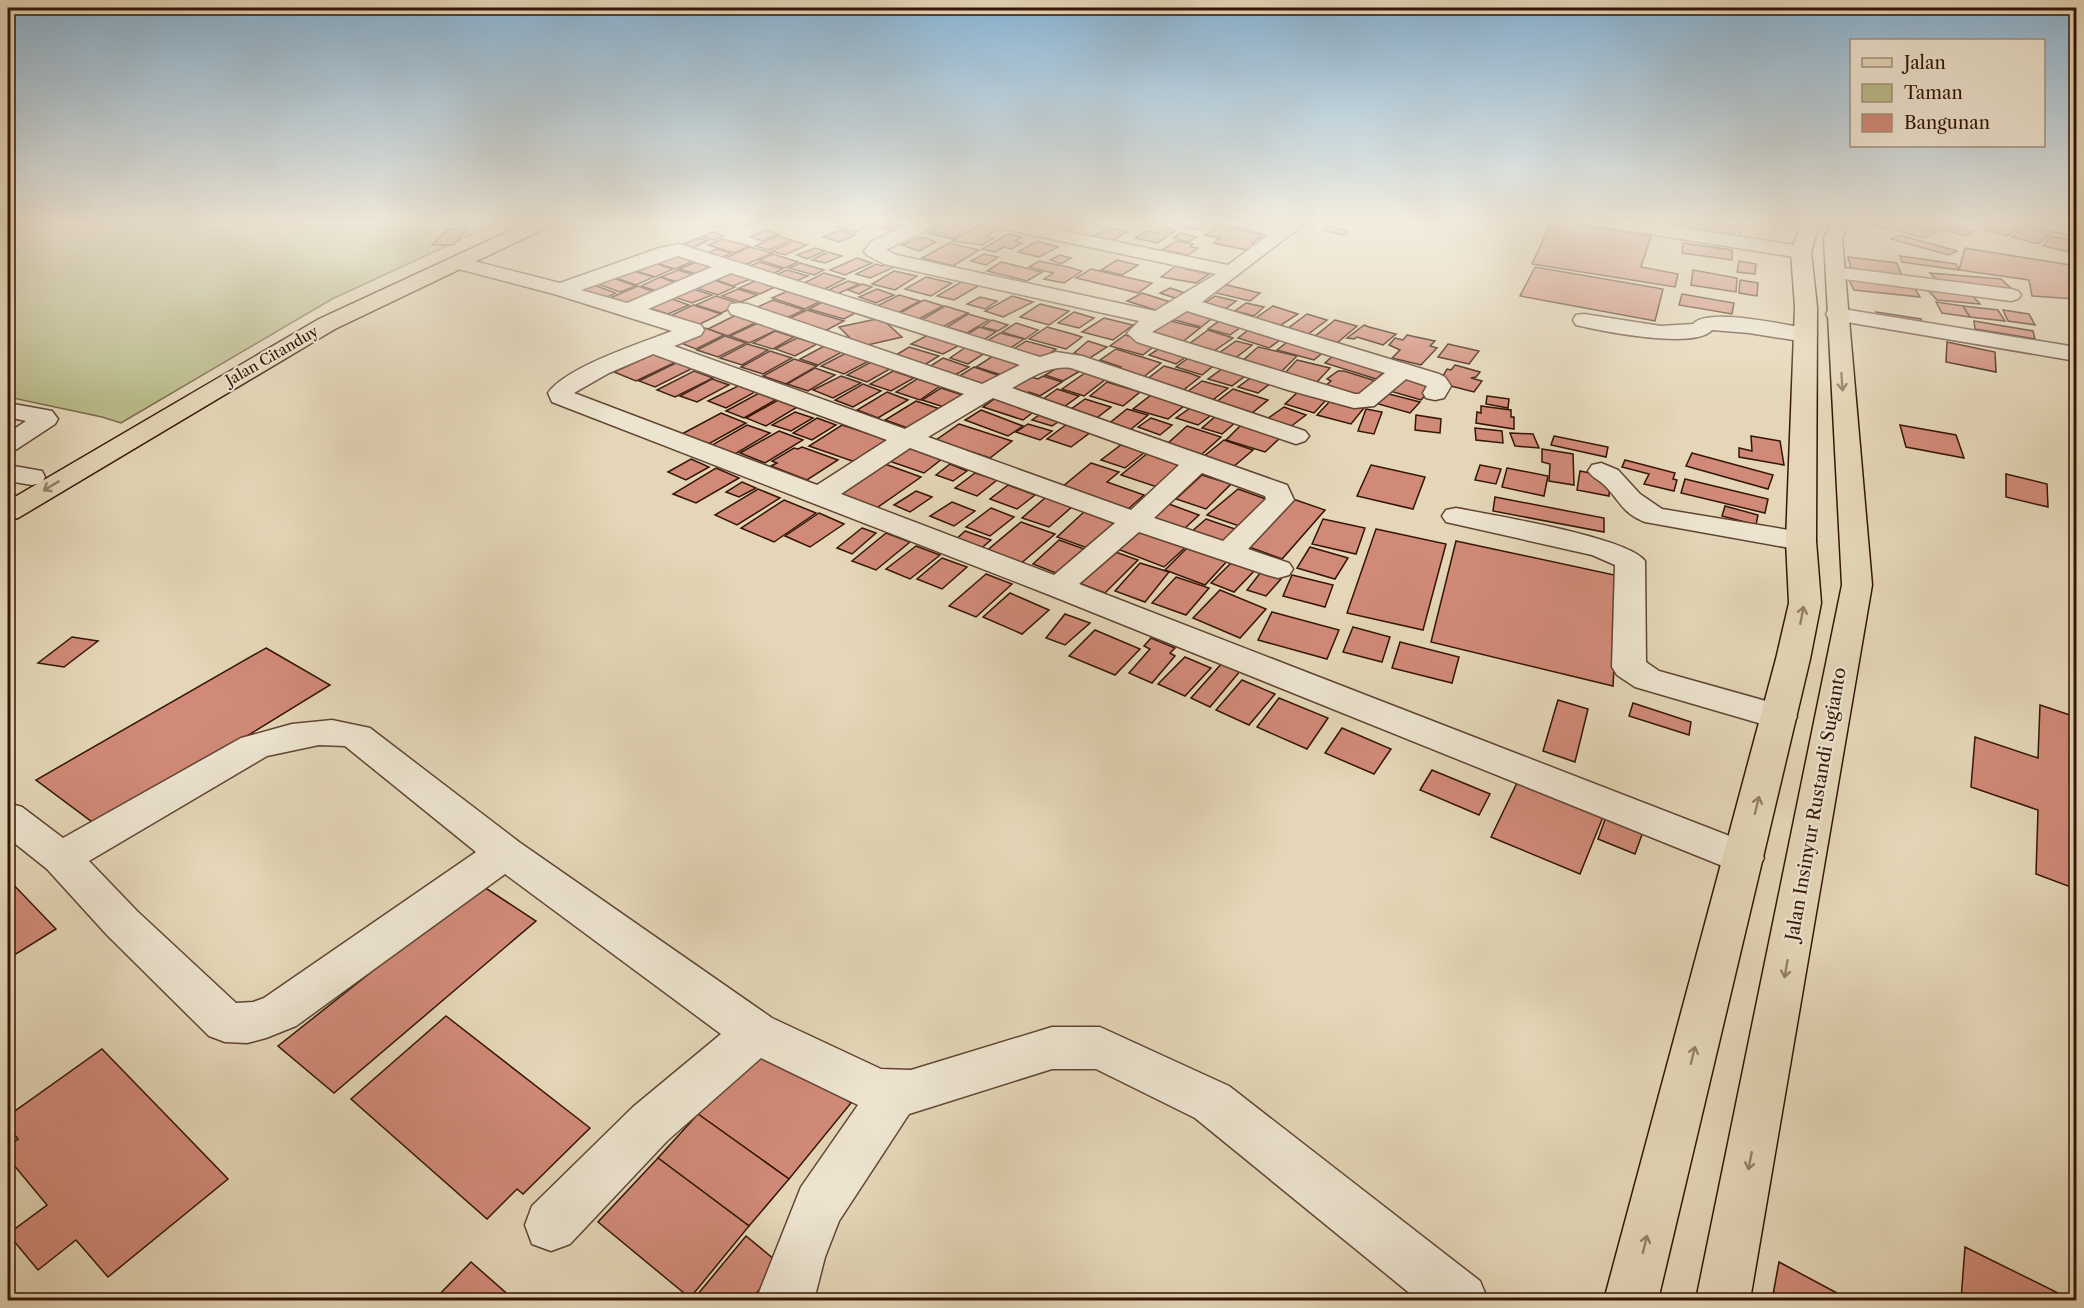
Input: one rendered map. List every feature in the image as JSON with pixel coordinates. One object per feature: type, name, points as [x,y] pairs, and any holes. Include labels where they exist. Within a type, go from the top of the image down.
[{"type":"main road","name":"Jalan Citanduy","points":[[8,492],[20,475],[344,300],[383,282]]},
{"type":"main road","name":"Jalan Citanduy","points":[[8,512],[327,324],[415,282]]},
{"type":"main road","name":"Jalan Insinyur Rustandi Sugianto","points":[[1723,1300],[1857,585],[1827,312],[1815,282]]},
{"type":"main road","points":[[1630,1300],[1744,858],[1805,603],[1801,541],[1829,282]]},
{"type":"main road","points":[[344,300],[368,303]]},
{"type":"street","points":[[531,282],[629,310],[716,319],[988,391],[1271,488],[1280,496],[1280,500],[1228,553]]},
{"type":"street","points":[[561,290],[583,282]]},
{"type":"street","points":[[629,310],[693,282]]},
{"type":"street","points":[[780,282],[1040,364]]},
{"type":"street","points":[[991,282],[1160,319]]},
{"type":"street","points":[[1214,282],[1160,319],[1142,328],[1138,333],[1275,404],[1296,436]]},
{"type":"street","points":[[789,285],[586,376],[563,389],[560,393],[561,397],[1058,587],[1744,858]]},
{"type":"street","points":[[1584,320],[1661,333],[1700,330],[1708,323],[1749,326],[1827,312],[2011,294]]},
{"type":"street","points":[[1185,303],[1437,382],[1439,386],[1435,393]]},
{"type":"street","points":[[1827,312],[2076,354]]},
{"type":"street","points":[[655,347],[1136,521],[1278,569]]},
{"type":"street","points":[[821,495],[908,438],[988,391],[1040,364],[1056,359],[1275,404],[1337,398],[1365,401],[1402,370]]},
{"type":"street","points":[[8,410],[43,416],[46,419],[8,444]]},
{"type":"street","points":[[1058,587],[1136,521],[1197,463]]},
{"type":"street","points":[[1601,471],[1613,476],[1624,494],[1646,512],[1655,516],[1801,541]]},
{"type":"street","points":[[1456,516],[1601,548],[1630,561],[1629,667],[1647,679],[1779,717]]},
{"type":"street","points":[[61,858],[254,747],[281,738],[345,733],[357,737],[505,853],[756,1033],[878,1091],[896,1092],[911,1092],[1052,1048],[1100,1048],[1212,1102],[1461,1300]]},
{"type":"street","points":[[8,817],[61,858],[122,923],[225,1022],[243,1024],[264,1020],[280,1012],[505,853]]},
{"type":"street","points":[[551,1225],[650,1125],[756,1033]]},
{"type":"street","points":[[783,1300],[791,1288],[798,1257],[819,1205],[896,1092]]},
{"type":"green space","points":[[8,282],[369,282],[332,299],[121,423],[8,397]]},
{"type":"building","points":[[625,282],[636,286],[620,292],[598,284]]},
{"type":"building","points":[[649,282],[674,282],[682,285],[663,293],[641,286]]},
{"type":"building","points":[[704,282],[720,282],[735,287],[718,295],[693,287]]},
{"type":"building","points":[[722,282],[743,282],[733,286]]},
{"type":"building","points":[[752,282],[769,282],[779,285],[760,294],[739,288]]},
{"type":"building","points":[[806,282],[839,282],[821,291],[800,285]]},
{"type":"building","points":[[846,282],[859,284],[835,295],[824,292]]},
{"type":"building","points":[[875,282],[908,282],[895,290],[872,284]]},
{"type":"building","points":[[917,282],[952,283],[931,296],[905,289]]},
{"type":"building","points":[[961,282],[980,285],[954,300],[937,296]]},
{"type":"building","points":[[1093,282],[1152,283],[1138,293]]},
{"type":"building","points":[[1527,282],[1623,282],[1663,289],[1655,321],[1520,296]]},
{"type":"building","points":[[1644,282],[1676,282],[1675,287]]},
{"type":"building","points":[[1691,282],[1737,282],[1736,292],[1691,285]]},
{"type":"building","points":[[1740,282],[1758,283],[1757,296],[1739,293]]},
{"type":"building","points":[[1850,282],[1868,282],[1914,287],[1920,297],[1854,290]]},
{"type":"building","points":[[1939,282],[2004,282],[2014,291],[1942,285]]},
{"type":"building","points":[[2029,282],[2076,282],[2076,299],[2032,296]]},
{"type":"building","points":[[862,284],[872,287],[859,294],[848,290]]},
{"type":"building","points":[[1223,284],[1260,293],[1250,301],[1212,292]]},
{"type":"building","points":[[594,285],[616,293],[605,298],[582,290]]},
{"type":"building","points":[[638,286],[660,294],[633,306],[610,298]]},
{"type":"building","points":[[690,288],[712,295],[692,303],[671,296]]},
{"type":"building","points":[[1170,288],[1188,294],[1178,299],[1160,293]]},
{"type":"building","points":[[1926,288],[1968,291],[1980,304],[1937,300]]},
{"type":"building","points":[[738,289],[757,295],[741,302],[722,296]]},
{"type":"building","points":[[792,289],[825,299],[805,309],[772,298]]},
{"type":"building","points":[[877,289],[894,295],[876,303],[859,297]]},
{"type":"building","points":[[1142,293],[1180,305],[1165,313],[1127,301]]},
{"type":"building","points":[[1682,294],[1734,303],[1732,314],[1679,305]]},
{"type":"building","points":[[899,295],[920,301],[896,314],[875,307]]},
{"type":"building","points":[[716,296],[741,304],[721,313],[696,305]]},
{"type":"building","points":[[1012,296],[1033,302],[1003,317],[985,311]]},
{"type":"building","points":[[1215,296],[1236,301],[1224,310],[1202,305]]},
{"type":"building","points":[[667,297],[689,305],[668,314],[646,307]]},
{"type":"building","points":[[980,297],[997,301],[985,309],[967,304]]},
{"type":"building","points":[[773,300],[804,310],[780,321],[749,311]]},
{"type":"building","points":[[826,300],[861,310],[844,319],[809,309]]},
{"type":"building","points":[[924,300],[943,306],[915,321],[896,315]]},
{"type":"building","points":[[1936,302],[1963,306],[1970,317],[1942,313]]},
{"type":"building","points":[[1246,303],[1264,307],[1254,316],[1235,311]]},
{"type":"building","points":[[1040,304],[1069,311],[1049,325],[1020,317]]},
{"type":"building","points":[[693,305],[721,314],[698,325],[670,316]]},
{"type":"building","points":[[945,306],[968,313],[939,329],[916,323]]},
{"type":"building","points":[[1273,306],[1298,314],[1278,327],[1253,320]]},
{"type":"building","points":[[1963,306],[1998,310],[2005,321],[1970,317]]},
{"type":"building","points":[[1184,309],[1214,317],[1201,327],[1171,319]]},
{"type":"building","points":[[807,310],[844,321],[821,333],[784,321]]},
{"type":"building","points":[[2003,310],[2029,314],[2035,325],[2008,321]]},
{"type":"building","points":[[1074,312],[1094,318],[1079,328],[1058,323]]},
{"type":"building","points":[[1876,312],[1921,319],[1924,326],[1878,319]]},
{"type":"building","points":[[968,314],[989,320],[967,333],[947,327]]},
{"type":"building","points":[[1307,314],[1327,320],[1307,335],[1287,329]]},
{"type":"building","points":[[736,315],[757,322],[728,336],[708,329]]},
{"type":"building","points":[[881,318],[902,337],[859,347],[839,327]]},
{"type":"building","points":[[1104,318],[1133,325],[1113,340],[1082,332]]},
{"type":"building","points":[[1222,319],[1244,325],[1230,335],[1208,329]]},
{"type":"building","points":[[992,320],[1008,325],[998,331],[982,327]]},
{"type":"building","points":[[1166,320],[1200,328],[1181,343],[1147,334]]},
{"type":"building","points":[[1335,320],[1357,326],[1337,343],[1314,337]]},
{"type":"building","points":[[1974,321],[2033,331],[2035,339],[1975,329]]},
{"type":"building","points":[[760,322],[779,329],[749,343],[730,336]]},
{"type":"building","points":[[1016,323],[1038,330],[1025,339],[1002,332]]},
{"type":"building","points":[[1364,325],[1396,334],[1383,345],[1357,337],[1347,338]]},
{"type":"building","points":[[979,327],[996,332],[982,341],[965,336]]},
{"type":"building","points":[[1047,327],[1082,337],[1066,349],[1029,339]]},
{"type":"building","points":[[705,328],[724,335],[696,349],[676,341]]},
{"type":"building","points":[[1251,328],[1284,337],[1269,348],[1238,338]]},
{"type":"building","points":[[1208,330],[1233,338],[1214,351],[1189,344]]},
{"type":"building","points":[[775,331],[794,337],[773,349],[753,343]]},
{"type":"building","points":[[1000,333],[1024,339],[1009,349],[985,342]]},
{"type":"building","points":[[928,335],[960,345],[943,354],[911,344]]},
{"type":"building","points":[[1125,335],[1157,344],[1143,355],[1110,346]]},
{"type":"building","points":[[1407,335],[1435,341],[1430,346],[1437,348],[1421,365],[1392,358],[1400,350],[1389,345],[1395,338],[1403,340]]},
{"type":"building","points":[[725,336],[746,343],[718,357],[697,350]]},
{"type":"building","points":[[797,338],[817,344],[795,356],[775,349]]},
{"type":"building","points":[[1291,339],[1327,349],[1314,360],[1277,350]]},
{"type":"building","points":[[1026,341],[1056,349],[1039,361],[1009,352]]},
{"type":"building","points":[[1088,341],[1107,347],[1090,358],[1074,353]]},
{"type":"building","points":[[1236,341],[1252,345],[1233,360],[1216,355]]},
{"type":"building","points":[[1947,342],[1995,352],[1996,372],[1946,362]]},
{"type":"building","points":[[747,344],[768,350],[742,365],[720,358]]},
{"type":"building","points":[[1448,344],[1479,351],[1469,364],[1438,357]]},
{"type":"building","points":[[826,345],[844,351],[818,365],[800,359]]},
{"type":"building","points":[[1163,346],[1190,354],[1176,364],[1149,355]]},
{"type":"building","points":[[909,347],[939,356],[921,367],[891,358]]},
{"type":"building","points":[[966,347],[985,353],[968,364],[950,358]]},
{"type":"building","points":[[1258,347],[1297,356],[1279,374],[1240,363]]},
{"type":"building","points":[[1116,349],[1161,363],[1141,379],[1115,371],[1121,367],[1100,360]]},
{"type":"building","points":[[770,351],[792,358],[763,374],[741,367]]},
{"type":"building","points":[[1337,352],[1389,367],[1376,379],[1325,363]]},
{"type":"building","points":[[656,353],[678,361],[636,381],[614,372]]},
{"type":"building","points":[[846,353],[869,361],[844,374],[821,366]]},
{"type":"building","points":[[993,356],[1025,366],[1008,377],[976,367]]},
{"type":"building","points":[[1191,356],[1217,363],[1202,375],[1176,367]]},
{"type":"building","points":[[943,358],[969,367],[950,378],[924,370]]},
{"type":"building","points":[[794,359],[817,366],[786,384],[763,376]]},
{"type":"building","points":[[1297,360],[1330,368],[1316,383],[1283,375]]},
{"type":"building","points":[[678,362],[693,368],[655,387],[639,381]]},
{"type":"building","points":[[871,362],[890,369],[867,382],[847,375]]},
{"type":"building","points":[[1064,364],[1082,370],[1063,381],[1045,375]]},
{"type":"building","points":[[1455,365],[1480,372],[1476,377],[1471,378],[1482,381],[1474,392],[1439,383],[1447,369],[1451,370]]},
{"type":"building","points":[[1164,366],[1200,377],[1181,392],[1146,380]]},
{"type":"building","points":[[1226,366],[1249,373],[1232,386],[1208,379]]},
{"type":"building","points":[[974,367],[1006,378],[988,389],[956,378]]},
{"type":"building","points":[[815,368],[835,375],[808,391],[787,384]]},
{"type":"building","points":[[694,371],[713,378],[675,397],[657,390]]},
{"type":"building","points":[[893,371],[914,378],[891,391],[870,384]]},
{"type":"building","points":[[1338,371],[1376,381],[1357,396],[1325,386],[1331,381],[1327,379]]},
{"type":"building","points":[[1085,373],[1106,379],[1084,396],[1062,389]]},
{"type":"building","points":[[1256,374],[1275,380],[1258,393],[1238,387]]},
{"type":"building","points":[[1398,374],[1435,385],[1421,400],[1383,389]]},
{"type":"building","points":[[841,376],[861,383],[833,398],[813,390]]},
{"type":"building","points":[[1027,376],[1038,379],[1043,376],[1062,382],[1040,396],[1029,392],[1025,395],[1006,389]]},
{"type":"building","points":[[712,379],[729,385],[697,402],[680,396]]},
{"type":"building","points":[[917,379],[940,386],[920,400],[896,392]]},
{"type":"building","points":[[1202,381],[1228,388],[1209,403],[1183,395]]},
{"type":"building","points":[[1107,382],[1140,392],[1123,406],[1090,396]]},
{"type":"building","points":[[863,384],[881,391],[853,407],[835,400]]},
{"type":"building","points":[[740,385],[757,391],[726,408],[708,401]]},
{"type":"building","points":[[941,388],[969,397],[950,409],[922,400]]},
{"type":"building","points":[[1057,389],[1079,396],[1061,409],[1039,402]]},
{"type":"building","points":[[1233,389],[1268,400],[1246,418],[1211,406]]},
{"type":"building","points":[[1300,390],[1329,397],[1314,413],[1285,404]]},
{"type":"building","points":[[887,392],[908,400],[878,418],[857,410]]},
{"type":"building","points":[[759,393],[777,399],[744,418],[726,411]]},
{"type":"building","points":[[1385,393],[1420,402],[1410,413],[1375,403]]},
{"type":"building","points":[[1151,395],[1185,405],[1168,419],[1133,409]]},
{"type":"building","points":[[1487,396],[1509,399],[1508,408],[1486,404]]},
{"type":"building","points":[[997,397],[1036,410],[1023,420],[983,407]]},
{"type":"building","points":[[780,399],[799,406],[766,426],[746,418]]},
{"type":"building","points":[[1085,399],[1111,407],[1094,420],[1067,412]]},
{"type":"building","points":[[1331,400],[1364,408],[1351,424],[1317,415]]},
{"type":"building","points":[[916,401],[946,411],[916,431],[885,420]]},
{"type":"building","points":[[1193,406],[1214,413],[1198,425],[1176,418]]},
{"type":"building","points":[[1481,406],[1511,410],[1511,417],[1514,417],[1514,429],[1476,423],[1477,412],[1481,413]]},
{"type":"building","points":[[1284,407],[1306,415],[1290,427],[1267,419]]},
{"type":"building","points":[[1127,409],[1148,415],[1129,431],[1107,425]]},
{"type":"building","points":[[1366,409],[1382,412],[1374,434],[1358,431]]},
{"type":"building","points":[[981,410],[1023,426],[1008,436],[965,420]]},
{"type":"building","points":[[795,412],[813,418],[791,431],[772,425]]},
{"type":"building","points":[[721,413],[746,423],[705,446],[680,435]]},
{"type":"building","points":[[1042,413],[1061,420],[1052,426],[1032,420]]},
{"type":"building","points":[[1217,415],[1237,421],[1222,434],[1202,428]]},
{"type":"building","points":[[1416,415],[1441,419],[1440,433],[1415,430]]},
{"type":"building","points":[[817,418],[836,425],[812,440],[793,433]]},
{"type":"building","points":[[1151,418],[1172,425],[1160,435],[1138,427]]},
{"type":"building","points":[[959,424],[1012,441],[990,458],[936,440]]},
{"type":"building","points":[[1028,424],[1052,431],[1040,440],[1016,432]]},
{"type":"building","points":[[1067,424],[1091,432],[1071,447],[1047,439]]},
{"type":"building","points":[[747,425],[770,433],[730,457],[707,448]]},
{"type":"building","points":[[842,425],[888,440],[855,462],[809,446]]},
{"type":"building","points":[[1241,425],[1281,437],[1265,452],[1226,440]]},
{"type":"building","points":[[1900,425],[1956,435],[1964,458],[1906,447]]},
{"type":"building","points":[[1187,426],[1221,437],[1201,455],[1167,444]]},
{"type":"building","points":[[1475,428],[1502,431],[1503,443],[1476,440]]},
{"type":"building","points":[[779,431],[803,440],[765,463],[740,453]]},
{"type":"building","points":[[1510,433],[1533,434],[1539,448],[1515,446]]},
{"type":"building","points":[[1554,436],[1608,447],[1606,457],[1551,445]]},
{"type":"building","points":[[1751,436],[1780,441],[1784,465],[1739,457],[1739,448],[1752,451]]},
{"type":"building","points":[[1224,440],[1253,450],[1232,468],[1203,457]]},
{"type":"building","points":[[912,444],[947,455],[924,473],[889,461]]},
{"type":"building","points":[[1122,444],[1145,452],[1125,468],[1101,460]]},
{"type":"building","points":[[802,447],[838,460],[807,480],[771,466],[777,463],[772,461],[794,448]]},
{"type":"building","points":[[1542,449],[1573,454],[1574,485],[1549,481],[1550,464],[1542,462]]},
{"type":"building","points":[[1149,452],[1186,464],[1160,488],[1121,475]]},
{"type":"building","points":[[1692,453],[1773,475],[1768,489],[1686,466]]},
{"type":"building","points":[[691,459],[709,467],[686,480],[668,472]]},
{"type":"building","points":[[1625,460],[1675,473],[1673,479],[1677,480],[1674,491],[1644,484],[1649,474],[1622,467]]},
{"type":"building","points":[[1091,463],[1119,472],[1107,482],[1144,495],[1127,510],[1062,487]]},
{"type":"building","points":[[885,464],[921,477],[871,512],[834,498]]},
{"type":"building","points":[[950,464],[967,471],[953,481],[936,475]]},
{"type":"building","points":[[1371,465],[1425,477],[1413,509],[1357,496]]},
{"type":"building","points":[[1480,465],[1501,469],[1496,484],[1475,480]]},
{"type":"building","points":[[716,468],[739,478],[696,503],[673,494]]},
{"type":"building","points":[[1507,468],[1548,476],[1544,496],[1502,487]]},
{"type":"building","points":[[1580,471],[1610,477],[1609,496],[1577,490]]},
{"type":"building","points":[[975,473],[997,480],[977,496],[955,488]]},
{"type":"building","points":[[2006,474],[2047,484],[2048,507],[2006,497]]},
{"type":"building","points":[[1202,475],[1231,484],[1206,509],[1176,499]]},
{"type":"building","points":[[1685,479],[1768,499],[1765,513],[1681,493]]},
{"type":"building","points":[[742,482],[756,488],[739,497],[726,492]]},
{"type":"building","points":[[1008,485],[1035,495],[1017,509],[990,499]]},
{"type":"building","points":[[758,489],[780,498],[737,525],[715,515]]},
{"type":"building","points":[[1238,489],[1266,499],[1262,503],[1266,504],[1242,527],[1207,515]]},
{"type":"building","points":[[916,491],[932,497],[910,512],[894,505]]},
{"type":"building","points":[[1046,497],[1073,506],[1049,527],[1022,518]]},
{"type":"building","points":[[1495,497],[1604,518],[1604,532],[1493,511]]},
{"type":"building","points":[[1293,499],[1325,510],[1282,559],[1249,547]]},
{"type":"building","points":[[784,500],[816,513],[774,542],[741,528]]},
{"type":"building","points":[[952,502],[975,511],[954,526],[930,516]]},
{"type":"building","points":[[1169,504],[1199,515],[1183,530],[1153,519]]},
{"type":"building","points":[[1725,506],[1758,515],[1756,525],[1722,516]]},
{"type":"building","points":[[991,508],[1014,517],[990,536],[966,527]]},
{"type":"building","points":[[1086,510],[1118,521],[1090,549],[1057,537]]},
{"type":"building","points":[[819,513],[844,524],[810,547],[785,536]]},
{"type":"building","points":[[1206,519],[1238,530],[1223,545],[1190,533]]},
{"type":"building","points":[[1323,519],[1365,528],[1356,554],[1312,544]]},
{"type":"building","points":[[1021,522],[1055,534],[1018,566],[984,553]]},
{"type":"building","points":[[1140,526],[1188,545],[1164,567],[1115,548]]},
{"type":"building","points":[[862,528],[876,533],[852,554],[837,548]]},
{"type":"building","points":[[1376,529],[1446,544],[1423,630],[1347,613]]},
{"type":"building","points":[[965,531],[991,540],[978,551],[953,542]]},
{"type":"building","points":[[886,533],[910,542],[876,570],[852,561]]},
{"type":"building","points":[[1059,540],[1087,550],[1061,575],[1033,564]]},
{"type":"building","points":[[1456,541],[1619,576],[1613,686],[1431,642]]},
{"type":"building","points":[[1190,545],[1229,559],[1205,585],[1165,570]]},
{"type":"building","points":[[916,546],[940,555],[910,579],[886,569]]},
{"type":"building","points":[[1310,547],[1348,558],[1335,579],[1297,568]]},
{"type":"building","points":[[1110,550],[1138,560],[1105,593],[1076,582]]},
{"type":"building","points":[[942,558],[967,567],[942,589],[917,579]]},
{"type":"building","points":[[1234,560],[1257,568],[1234,592],[1211,583]]},
{"type":"building","points":[[1140,563],[1169,572],[1145,602],[1115,591]]},
{"type":"building","points":[[1261,572],[1281,579],[1266,596],[1247,590]]},
{"type":"building","points":[[986,574],[1012,584],[976,617],[949,606]]},
{"type":"building","points":[[1292,575],[1333,585],[1325,607],[1283,596]]},
{"type":"building","points":[[1176,577],[1209,588],[1186,615],[1152,603]]},
{"type":"building","points":[[1220,590],[1266,609],[1240,638],[1193,618]]},
{"type":"building","points":[[1010,593],[1049,610],[1022,634],[983,617]]},
{"type":"building","points":[[1272,612],[1339,630],[1327,659],[1258,640]]},
{"type":"building","points":[[1065,614],[1090,623],[1065,645],[1046,638]]},
{"type":"building","points":[[1353,627],[1390,637],[1382,662],[1343,652]]},
{"type":"building","points":[[1095,630],[1140,649],[1115,675],[1069,656]]},
{"type":"building","points":[[72,637],[98,641],[64,667],[38,663]]},
{"type":"building","points":[[1151,638],[1175,648],[1170,653],[1175,656],[1152,683],[1129,673],[1150,649],[1144,646]]},
{"type":"building","points":[[1400,642],[1459,657],[1452,683],[1392,668]]},
{"type":"building","points":[[266,648],[330,685],[99,827],[36,780]]},
{"type":"building","points":[[1185,657],[1211,668],[1185,696],[1158,684]]},
{"type":"building","points":[[1223,662],[1241,670],[1210,707],[1191,698]]},
{"type":"building","points":[[1242,680],[1275,694],[1249,725],[1216,710]]},
{"type":"building","points":[[1279,698],[1328,718],[1307,749],[1257,727]]},
{"type":"building","points":[[1558,700],[1588,709],[1575,762],[1543,751]]},
{"type":"building","points":[[1633,703],[1691,722],[1689,735],[1629,716]]},
{"type":"building","points":[[2040,705],[2076,717],[2076,889],[2036,874],[2038,810],[1971,787],[1975,737],[2038,758]]},
{"type":"building","points":[[1342,728],[1391,749],[1374,774],[1325,753]]},
{"type":"building","points":[[1432,770],[1490,794],[1479,815],[1420,790]]},
{"type":"building","points":[[1517,783],[1603,817],[1580,874],[1491,837]]},
{"type":"building","points":[[1607,814],[1644,829],[1635,854],[1598,839]]},
{"type":"building","points":[[8,879],[56,929],[8,959]]},
{"type":"building","points":[[481,885],[536,921],[334,1093],[278,1046]]},
{"type":"building","points":[[446,1016],[590,1128],[523,1194],[517,1189],[487,1219],[351,1099]]},
{"type":"building","points":[[763,1044],[851,1103],[789,1179],[698,1114]]},
{"type":"building","points":[[102,1049],[228,1179],[108,1277],[76,1240],[38,1270],[8,1234],[47,1205],[8,1158],[8,1146],[18,1139],[8,1126],[8,1116]]},
{"type":"building","points":[[698,1114],[789,1179],[749,1226],[658,1158]]},
{"type":"building","points":[[658,1158],[749,1226],[690,1298],[598,1222]]},
{"type":"building","points":[[746,1236],[780,1264],[751,1300],[693,1300]]},
{"type":"building","points":[[1965,1247],[2072,1300],[1961,1300]]},
{"type":"building","points":[[471,1262],[513,1299],[434,1300]]},
{"type":"building","points":[[1779,1262],[1850,1300],[1772,1300]]}]
